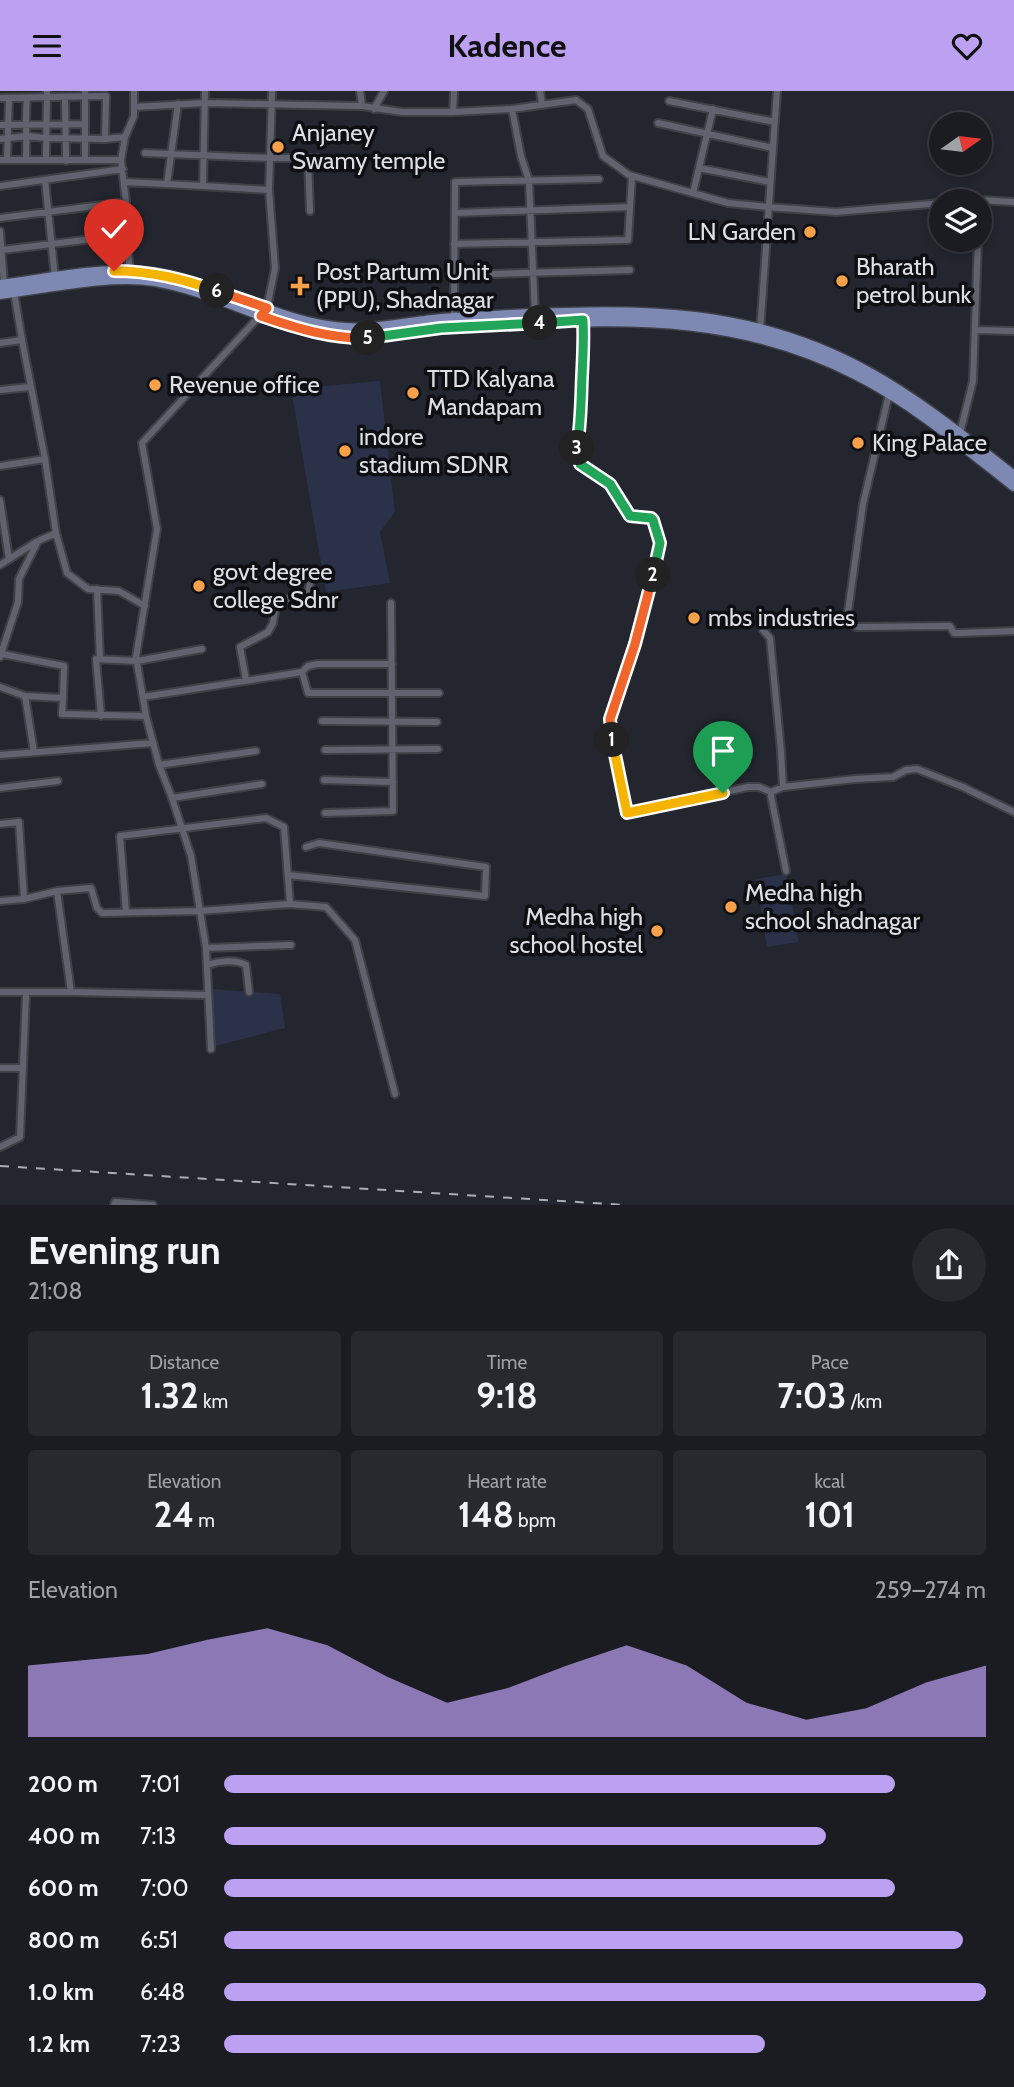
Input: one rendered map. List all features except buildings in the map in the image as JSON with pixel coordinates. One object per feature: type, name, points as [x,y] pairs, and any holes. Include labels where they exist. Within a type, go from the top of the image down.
[{"type":"main road","points":[[1,288],[98,273],[148,272],[181,279],[323,334],[359,338],[441,328],[583,320],[676,323],[760,333],[856,374],[957,442],[1014,486]]},
{"type":"main road","points":[[1,288],[14,292],[118,279],[156,281],[264,312],[344,328],[365,329],[454,318],[619,311],[669,313],[710,319],[835,355],[870,373],[960,433],[1014,476]]},
{"type":"street","points":[[130,271],[121,160],[125,137],[134,116],[134,91]]},
{"type":"street","points":[[203,186],[205,91]]},
{"type":"street","points":[[211,1049],[206,948],[191,856],[159,765],[146,716],[137,661],[157,529],[142,443],[264,312],[275,268],[269,190],[272,91]]},
{"type":"street","points":[[359,91],[362,106]]},
{"type":"street","points":[[374,109],[384,91]]},
{"type":"street","points":[[453,112],[454,91]]},
{"type":"street","points":[[540,91],[542,104]]},
{"type":"street","points":[[760,333],[777,91]]},
{"type":"street","points":[[0,98],[46,95],[65,98],[106,96],[105,139]]},
{"type":"street","points":[[46,95],[46,159]]},
{"type":"street","points":[[85,95],[85,159]]},
{"type":"street","points":[[9,98],[4,125],[4,160],[121,160]]},
{"type":"street","points":[[26,160],[27,98]]},
{"type":"street","points":[[65,98],[66,160]]},
{"type":"street","points":[[134,107],[205,103],[362,106],[402,112],[453,112],[512,110],[576,100],[589,109],[604,156],[632,176],[728,203],[768,207],[836,212],[929,204]]},
{"type":"street","points":[[669,101],[775,122]]},
{"type":"street","points":[[167,184],[178,104]]},
{"type":"street","points":[[512,110],[529,181],[535,314]]},
{"type":"street","points":[[693,193],[713,110]]},
{"type":"street","points":[[658,123],[773,148]]},
{"type":"street","points":[[4,125],[84,124]]},
{"type":"street","points":[[3,139],[27,136],[84,139],[125,137]]},
{"type":"street","points":[[145,153],[320,158]]},
{"type":"street","points":[[309,158],[310,211]]},
{"type":"street","points":[[699,168],[770,181]]},
{"type":"street","points":[[0,186],[123,169]]},
{"type":"street","points":[[454,244],[628,240],[632,176]]},
{"type":"street","points":[[454,318],[455,182],[598,179]]},
{"type":"street","points":[[45,180],[55,278]]},
{"type":"street","points":[[124,182],[269,190]]},
{"type":"street","points":[[992,201],[1014,202]]},
{"type":"street","points":[[0,218],[126,202]]},
{"type":"street","points":[[455,213],[630,207]]},
{"type":"street","points":[[0,231],[1,288]]},
{"type":"street","points":[[2,250],[126,235]]},
{"type":"street","points":[[960,433],[973,381],[978,252]]},
{"type":"street","points":[[454,275],[630,270]]},
{"type":"street","points":[[14,292],[56,533],[67,573],[88,589],[119,591],[145,606]]},
{"type":"street","points":[[583,320],[581,426],[577,452],[580,464],[610,484],[630,516],[651,518],[660,543],[635,644],[610,719],[612,742],[627,813],[748,787],[759,787],[771,792],[783,787],[893,777],[911,768],[963,787],[1014,812]]},
{"type":"street","points":[[975,330],[1014,331]]},
{"type":"street","points":[[0,343],[22,340]]},
{"type":"street","points":[[0,390],[30,387]]},
{"type":"street","points":[[848,624],[863,504],[889,394]]},
{"type":"street","points":[[0,467],[45,459]]},
{"type":"street","points":[[0,500],[9,559]]},
{"type":"street","points":[[0,565],[56,533]]},
{"type":"street","points":[[38,541],[19,579],[18,602],[1,656],[64,666],[62,714],[146,716]]},
{"type":"street","points":[[246,680],[240,647],[268,632],[280,601],[307,593],[313,574]]},
{"type":"street","points":[[97,589],[100,659]]},
{"type":"street","points":[[325,813],[393,811],[391,603]]},
{"type":"street","points":[[783,787],[770,638],[763,630],[771,620],[848,624],[851,627],[950,626],[954,633],[1014,631]]},
{"type":"street","points":[[101,716],[96,659],[137,661],[202,649]]},
{"type":"street","points":[[143,697],[302,672],[308,666],[318,664],[392,663]]},
{"type":"street","points":[[302,672],[308,692],[439,692]]},
{"type":"street","points":[[0,687],[25,696],[63,698]]},
{"type":"street","points":[[25,696],[34,753]]},
{"type":"street","points":[[322,721],[437,722]]},
{"type":"street","points":[[0,755],[153,743]]},
{"type":"street","points":[[325,750],[438,749]]},
{"type":"street","points":[[159,765],[256,751]]},
{"type":"street","points":[[324,780],[393,782]]},
{"type":"street","points":[[0,788],[58,781]]},
{"type":"street","points":[[172,798],[262,784]]},
{"type":"street","points":[[771,792],[786,871]]},
{"type":"street","points":[[126,912],[120,836],[265,818],[284,827],[290,904]]},
{"type":"street","points":[[0,824],[19,822],[24,899]]},
{"type":"street","points":[[288,875],[485,896],[486,867],[319,843],[306,847]]},
{"type":"street","points":[[0,901],[91,888],[97,908],[102,913],[111,915],[290,904],[326,907],[355,940],[395,1094]]},
{"type":"street","points":[[57,891],[71,992]]},
{"type":"street","points":[[206,948],[291,944]]},
{"type":"street","points":[[207,965],[243,963],[246,965],[248,992]]},
{"type":"street","points":[[0,992],[208,995]]},
{"type":"street","points":[[0,1147],[20,1137],[26,993]]},
{"type":"street","points":[[0,1068],[23,1067]]},
{"type":"street","points":[[114,1205],[115,1202],[153,1205]]},
{"type":"shaded area","name":"indore stadium SDNR","points":[[380,381],[395,512],[380,532],[390,583],[326,592],[291,389]]},
{"type":"shaded area","points":[[786,874],[799,942],[767,947],[756,879]]},
{"type":"shaded area","points":[[212,989],[280,994],[285,1028],[215,1046]]},
{"type":"railway","points":[[0,1166],[625,1205]]},
{"type":"place","name":"Anjaney Swamy temple","points":[[278,147]]},
{"type":"place","name":"LN Garden","points":[[810,232]]},
{"type":"place","name":"Bharath petrol bunk","points":[[842,281]]},
{"type":"place","name":"Post Partum Unit (PPU), Shadnagar","points":[[300,286]]},
{"type":"place","name":"Revenue office","points":[[155,385]]},
{"type":"place","name":"TTD Kalyana Mandapam","points":[[413,393]]},
{"type":"place","name":"King Palace","points":[[858,443]]},
{"type":"place","name":"indore stadium SDNR","points":[[345,451]]},
{"type":"place","name":"govt degree college Sdnr","points":[[199,586]]},
{"type":"place","name":"mbs industries","points":[[694,618]]},
{"type":"place","name":"Medha high school shadnagar","points":[[731,907]]},
{"type":"place","name":"Medha high school hostel","points":[[657,931]]},
{"type":"route","points":[[114,271],[148,272],[192,282],[267,308],[261,316],[304,330],[345,337],[374,337],[441,328],[583,320],[581,426],[577,452],[580,464],[610,484],[626,513],[630,516],[651,518],[660,543],[635,644],[610,719],[612,742],[627,813],[723,793]]}]
